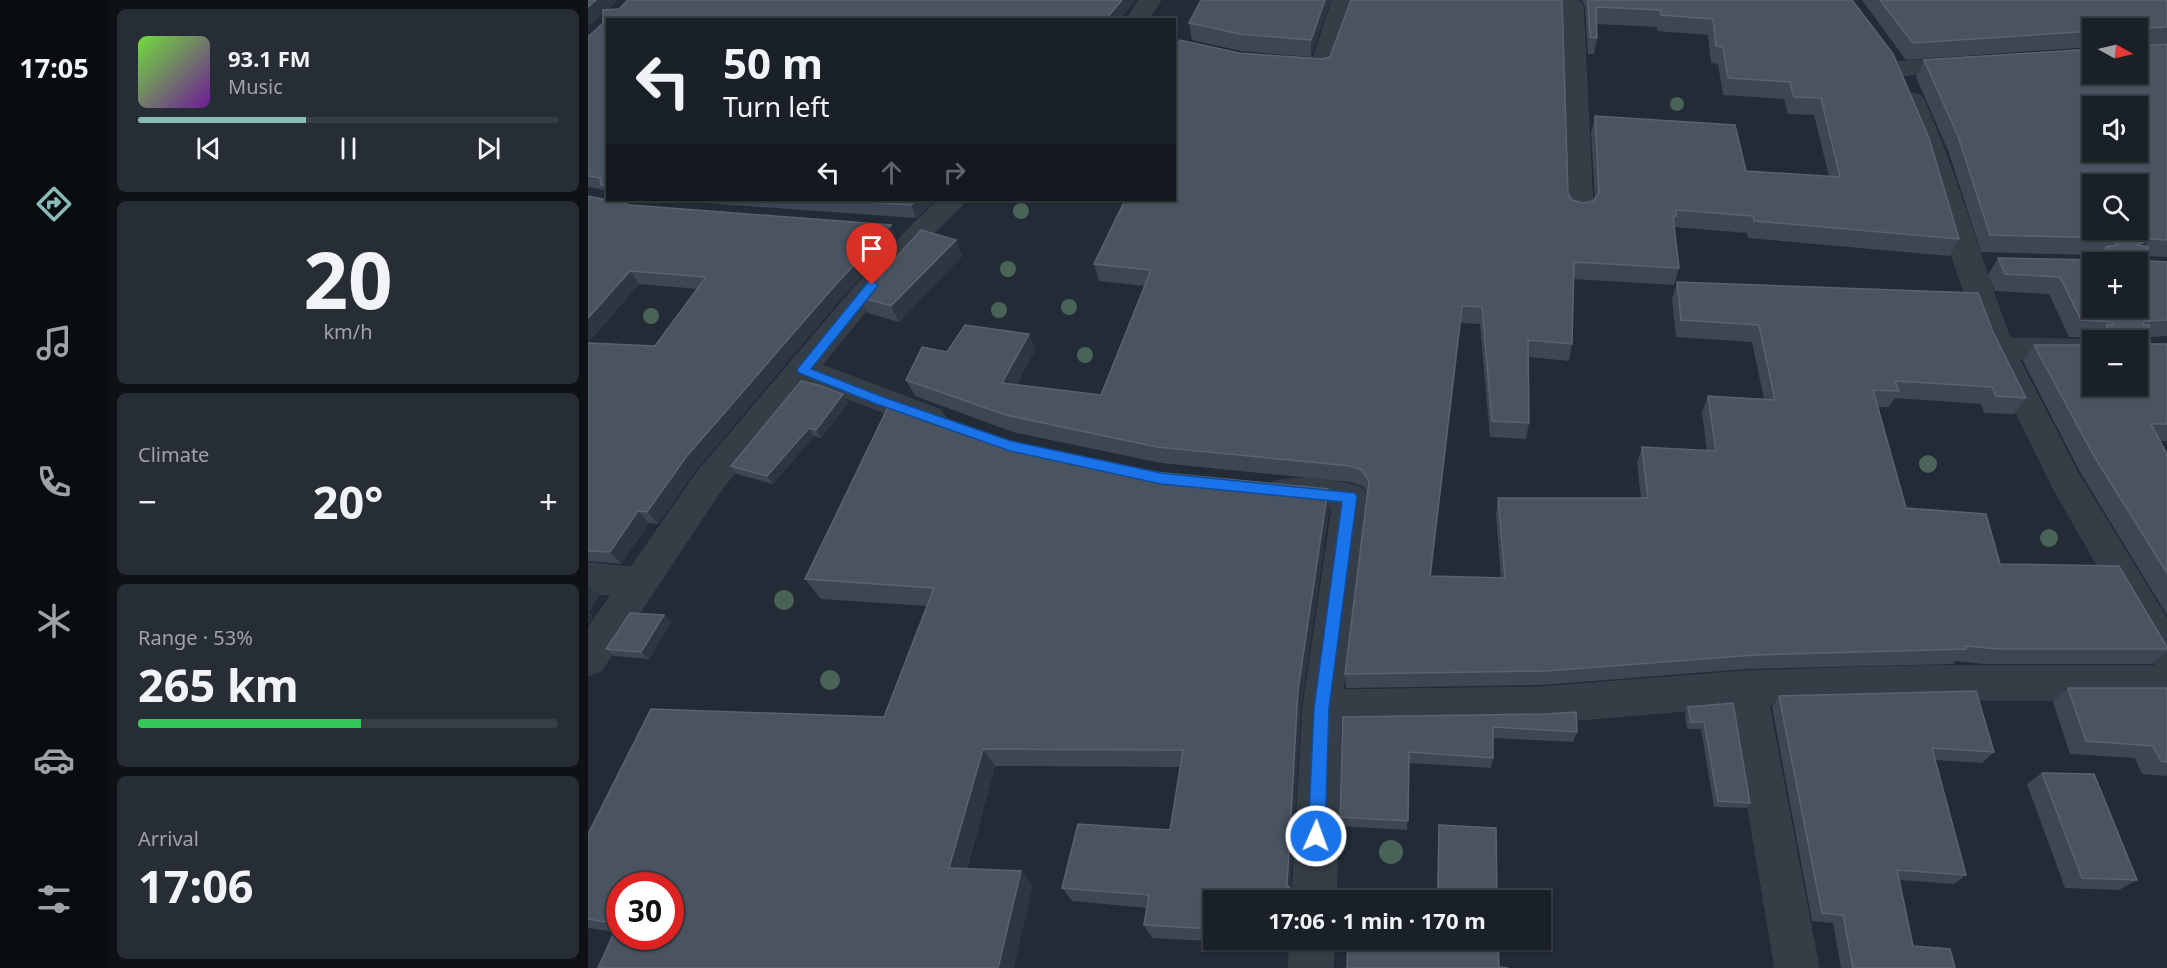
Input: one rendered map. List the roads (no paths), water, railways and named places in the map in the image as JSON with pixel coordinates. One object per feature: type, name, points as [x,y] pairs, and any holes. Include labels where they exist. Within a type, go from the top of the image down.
[{"type":"street","points":[[1138,18],[1150,0]]},
{"type":"street","points":[[1264,62],[1322,66],[1344,0]]},
{"type":"street","points":[[1527,0],[1572,6],[1580,210]]},
{"type":"street","points":[[1982,62],[1893,60],[1980,263],[1999,348],[2066,481],[2167,652]]},
{"type":"street","points":[[588,659],[710,480],[861,298],[923,229],[953,201]]},
{"type":"street","points":[[888,226],[923,229]]},
{"type":"street","points":[[1999,348],[2082,349]]},
{"type":"street","points":[[803,370],[955,427]]},
{"type":"street","points":[[1255,488],[1350,497],[1322,708],[1314,890]]},
{"type":"street","points":[[588,578],[640,583]]},
{"type":"street","points":[[1322,708],[1542,705],[1747,688],[1911,683],[2167,682]]},
{"type":"street","points":[[1747,688],[1797,968]]},
{"type":"street","points":[[1311,968],[1312,950]]}]
